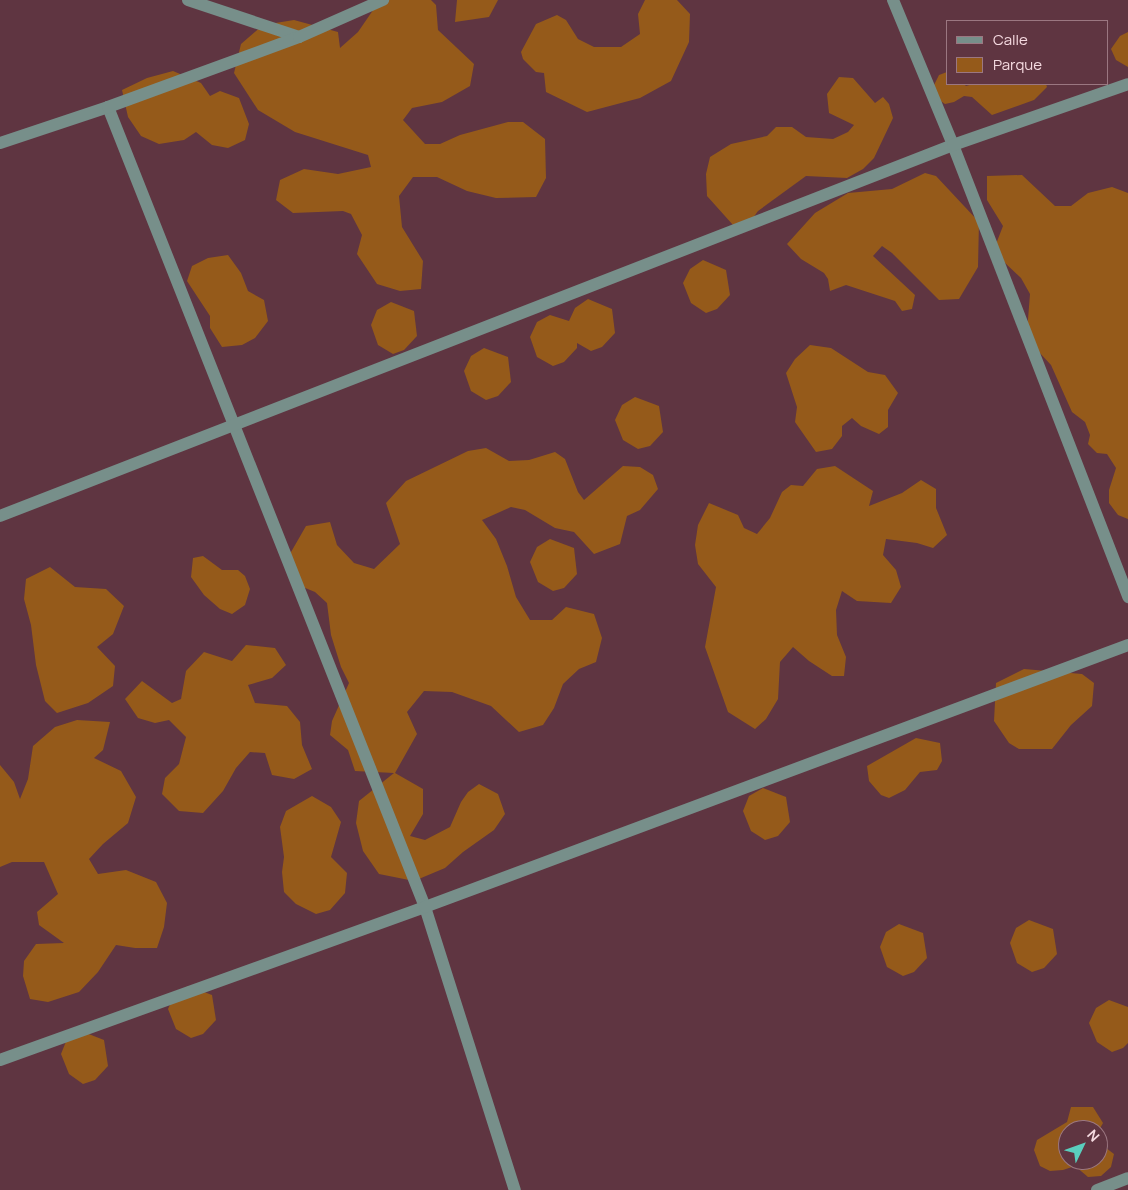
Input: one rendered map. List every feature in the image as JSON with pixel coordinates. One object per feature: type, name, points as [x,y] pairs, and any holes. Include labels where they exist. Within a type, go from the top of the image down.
[{"type":"street","points":[[188,0],[299,37]]},
{"type":"street","points":[[0,142],[108,107],[299,37],[383,0]]},
{"type":"street","points":[[893,0],[953,145],[1128,597]]},
{"type":"street","points":[[0,516],[953,145],[1128,84]]},
{"type":"street","points":[[108,107],[425,908],[515,1190]]},
{"type":"street","points":[[0,1060],[425,908],[1128,645]]},
{"type":"street","points":[[1097,1190],[1128,1178]]},
{"type":"green space","points":[[380,0],[431,0],[436,5],[438,30],[474,64],[470,86],[442,102],[412,108],[403,120],[425,144],[440,144],[460,135],[508,122],[523,122],[545,139],[546,178],[536,197],[496,198],[467,191],[437,177],[413,177],[399,196],[402,227],[423,261],[421,289],[400,291],[377,284],[357,254],[362,235],[351,214],[343,211],[293,213],[276,200],[280,180],[304,169],[338,174],[371,167],[368,155],[295,132],[258,110],[234,73],[241,44],[263,25],[294,20],[338,32],[340,48],[358,32]]},
{"type":"green space","points":[[457,0],[498,0],[489,17],[455,22]]},
{"type":"green space","points":[[645,0],[677,0],[690,14],[689,42],[671,81],[640,98],[587,112],[546,92],[544,73],[536,72],[523,59],[521,52],[536,24],[557,15],[566,20],[578,39],[594,47],[621,47],[640,34],[638,14]]},
{"type":"green space","points":[[1128,32],[1128,67],[1116,60],[1111,49],[1120,36]]},
{"type":"green space","points":[[173,71],[201,83],[210,96],[220,91],[239,98],[249,124],[245,140],[228,148],[212,145],[196,132],[184,140],[159,144],[141,136],[128,117],[122,90],[147,78]]},
{"type":"green space","points":[[946,72],[946,85],[1046,85],[1047,87],[1034,100],[992,115],[972,97],[964,96],[954,102],[945,104],[939,100],[932,89],[939,75]]},
{"type":"green space","points":[[839,77],[853,78],[875,103],[883,97],[889,104],[893,118],[874,158],[863,169],[847,178],[806,176],[758,211],[750,222],[733,225],[707,196],[706,174],[710,157],[731,144],[767,136],[776,127],[792,127],[806,137],[833,139],[848,132],[854,125],[829,113],[827,94]]},
{"type":"green space","points":[[925,173],[936,176],[979,222],[978,267],[959,299],[939,300],[892,253],[882,246],[873,256],[915,295],[912,309],[902,311],[895,301],[846,285],[830,291],[828,279],[824,273],[801,259],[787,244],[815,213],[848,193],[892,189]]},
{"type":"green space","points":[[1022,175],[1055,206],[1071,206],[1088,193],[1112,187],[1128,193],[1128,519],[1118,515],[1109,503],[1109,490],[1116,468],[1107,454],[1097,453],[1088,444],[1090,435],[1085,422],[1072,412],[1051,365],[1038,351],[1027,332],[1030,294],[1021,278],[1003,261],[996,244],[1003,226],[987,200],[987,176]]},
{"type":"green space","points":[[228,255],[241,273],[248,291],[264,300],[268,321],[255,338],[242,345],[222,347],[210,328],[210,316],[187,281],[192,266],[208,258]]},
{"type":"green space","points":[[703,260],[726,270],[730,295],[717,309],[706,313],[691,303],[683,283],[690,269]]},
{"type":"green space","points":[[588,299],[612,309],[615,333],[602,347],[591,351],[577,343],[577,348],[564,362],[553,366],[537,357],[530,337],[537,322],[550,315],[569,321],[575,308]]},
{"type":"green space","points":[[391,302],[414,311],[417,336],[404,350],[393,354],[378,345],[371,325],[377,310]]},
{"type":"green space","points":[[810,345],[831,348],[868,372],[885,375],[898,393],[888,410],[888,427],[879,434],[861,426],[852,418],[842,426],[842,436],[832,449],[816,452],[795,422],[797,407],[786,373],[795,359]]},
{"type":"green space","points":[[484,348],[508,357],[511,382],[498,396],[486,400],[471,391],[464,371],[471,356]]},
{"type":"green space","points":[[635,397],[659,406],[663,432],[650,446],[638,449],[623,440],[615,420],[622,405]]},
{"type":"green space","points":[[486,448],[509,461],[529,460],[555,452],[565,459],[578,492],[584,500],[623,466],[640,467],[653,475],[658,489],[640,510],[627,516],[620,544],[594,554],[574,532],[555,528],[525,510],[511,507],[482,520],[496,539],[507,566],[516,597],[530,620],[552,620],[566,607],[594,614],[602,638],[596,662],[579,669],[563,684],[554,708],[543,725],[519,732],[491,706],[452,692],[424,691],[407,712],[417,734],[395,773],[423,789],[423,814],[410,836],[425,840],[450,827],[461,802],[468,792],[479,784],[498,794],[505,814],[494,830],[463,852],[445,868],[414,881],[379,874],[363,851],[356,823],[359,801],[394,773],[355,771],[348,750],[330,735],[332,721],[349,683],[341,667],[331,635],[327,603],[315,592],[298,585],[287,559],[306,526],[330,522],[337,545],[354,563],[374,569],[400,544],[386,503],[406,481],[468,451]]},
{"type":"green space","points":[[835,466],[873,491],[869,506],[902,493],[921,480],[936,489],[936,508],[947,535],[933,548],[917,543],[886,539],[883,555],[896,570],[901,587],[891,603],[857,601],[842,591],[836,610],[837,635],[846,657],[844,676],[832,676],[809,661],[793,647],[780,662],[778,699],[766,719],[755,729],[728,712],[705,647],[716,587],[698,564],[695,545],[698,525],[709,503],[738,515],[744,528],[757,534],[770,518],[782,492],[791,485],[803,486],[817,469]]},
{"type":"green space","points":[[550,539],[574,548],[577,574],[564,588],[553,591],[538,582],[530,562],[537,547]]},
{"type":"green space","points":[[203,556],[222,570],[238,570],[245,576],[250,589],[245,605],[232,614],[220,609],[204,595],[191,577],[193,558]]},
{"type":"green space","points":[[50,567],[75,587],[106,589],[124,606],[113,634],[97,647],[115,666],[113,686],[88,703],[57,713],[45,701],[36,665],[31,625],[24,599],[26,579]]},
{"type":"green space","points":[[246,645],[275,648],[286,665],[272,678],[248,685],[255,703],[287,706],[300,722],[302,745],[312,769],[294,779],[272,775],[265,753],[250,752],[236,768],[223,791],[203,813],[179,811],[162,794],[165,778],[179,764],[186,737],[169,720],[155,723],[138,718],[125,699],[142,681],[172,703],[181,699],[186,671],[204,652],[232,661]]},
{"type":"green space","points":[[1024,669],[1082,674],[1094,683],[1092,706],[1071,725],[1052,749],[1019,749],[1009,743],[994,721],[996,683]]},
{"type":"green space","points":[[77,720],[110,722],[103,750],[94,758],[121,771],[136,797],[128,823],[103,844],[89,859],[98,874],[126,870],[156,882],[167,903],[164,927],[157,948],[135,948],[116,945],[98,972],[79,992],[48,1002],[30,999],[23,976],[24,961],[36,944],[64,943],[39,925],[37,912],[58,894],[44,862],[12,862],[0,867],[0,765],[14,782],[20,799],[28,779],[33,746],[55,727]]},
{"type":"green space","points":[[916,738],[940,743],[942,761],[937,770],[920,772],[905,790],[889,798],[881,795],[869,781],[867,766]]},
{"type":"green space","points":[[763,788],[786,797],[790,822],[778,836],[765,840],[751,831],[743,811],[749,796]]},
{"type":"green space","points":[[312,796],[331,807],[341,822],[331,857],[347,873],[345,893],[330,910],[316,914],[296,904],[284,892],[282,872],[284,857],[280,827],[286,811]]},
{"type":"green space","points":[[1029,920],[1053,929],[1057,954],[1044,968],[1032,972],[1017,963],[1010,943],[1016,928]]},
{"type":"green space","points":[[899,924],[923,933],[927,958],[914,972],[903,976],[887,967],[880,947],[886,932]]},
{"type":"green space","points":[[188,986],[212,995],[216,1020],[203,1034],[191,1038],[176,1029],[168,1009],[175,994]]},
{"type":"green space","points":[[1109,1000],[1128,1007],[1128,1043],[1123,1048],[1112,1052],[1097,1042],[1089,1023],[1096,1008]]},
{"type":"green space","points":[[81,1031],[104,1040],[108,1066],[95,1080],[83,1084],[69,1074],[61,1054],[67,1039]]},
{"type":"green space","points":[[1071,1107],[1093,1107],[1101,1120],[1068,1120]]},
{"type":"green space","points":[[1058,1127],[1058,1170],[1063,1170],[1050,1171],[1040,1166],[1034,1150],[1037,1140]]},
{"type":"green space","points":[[1108,1150],[1114,1154],[1111,1167],[1108,1170]]},
{"type":"green space","points":[[1080,1170],[1108,1170],[1101,1176],[1088,1177]]}]
